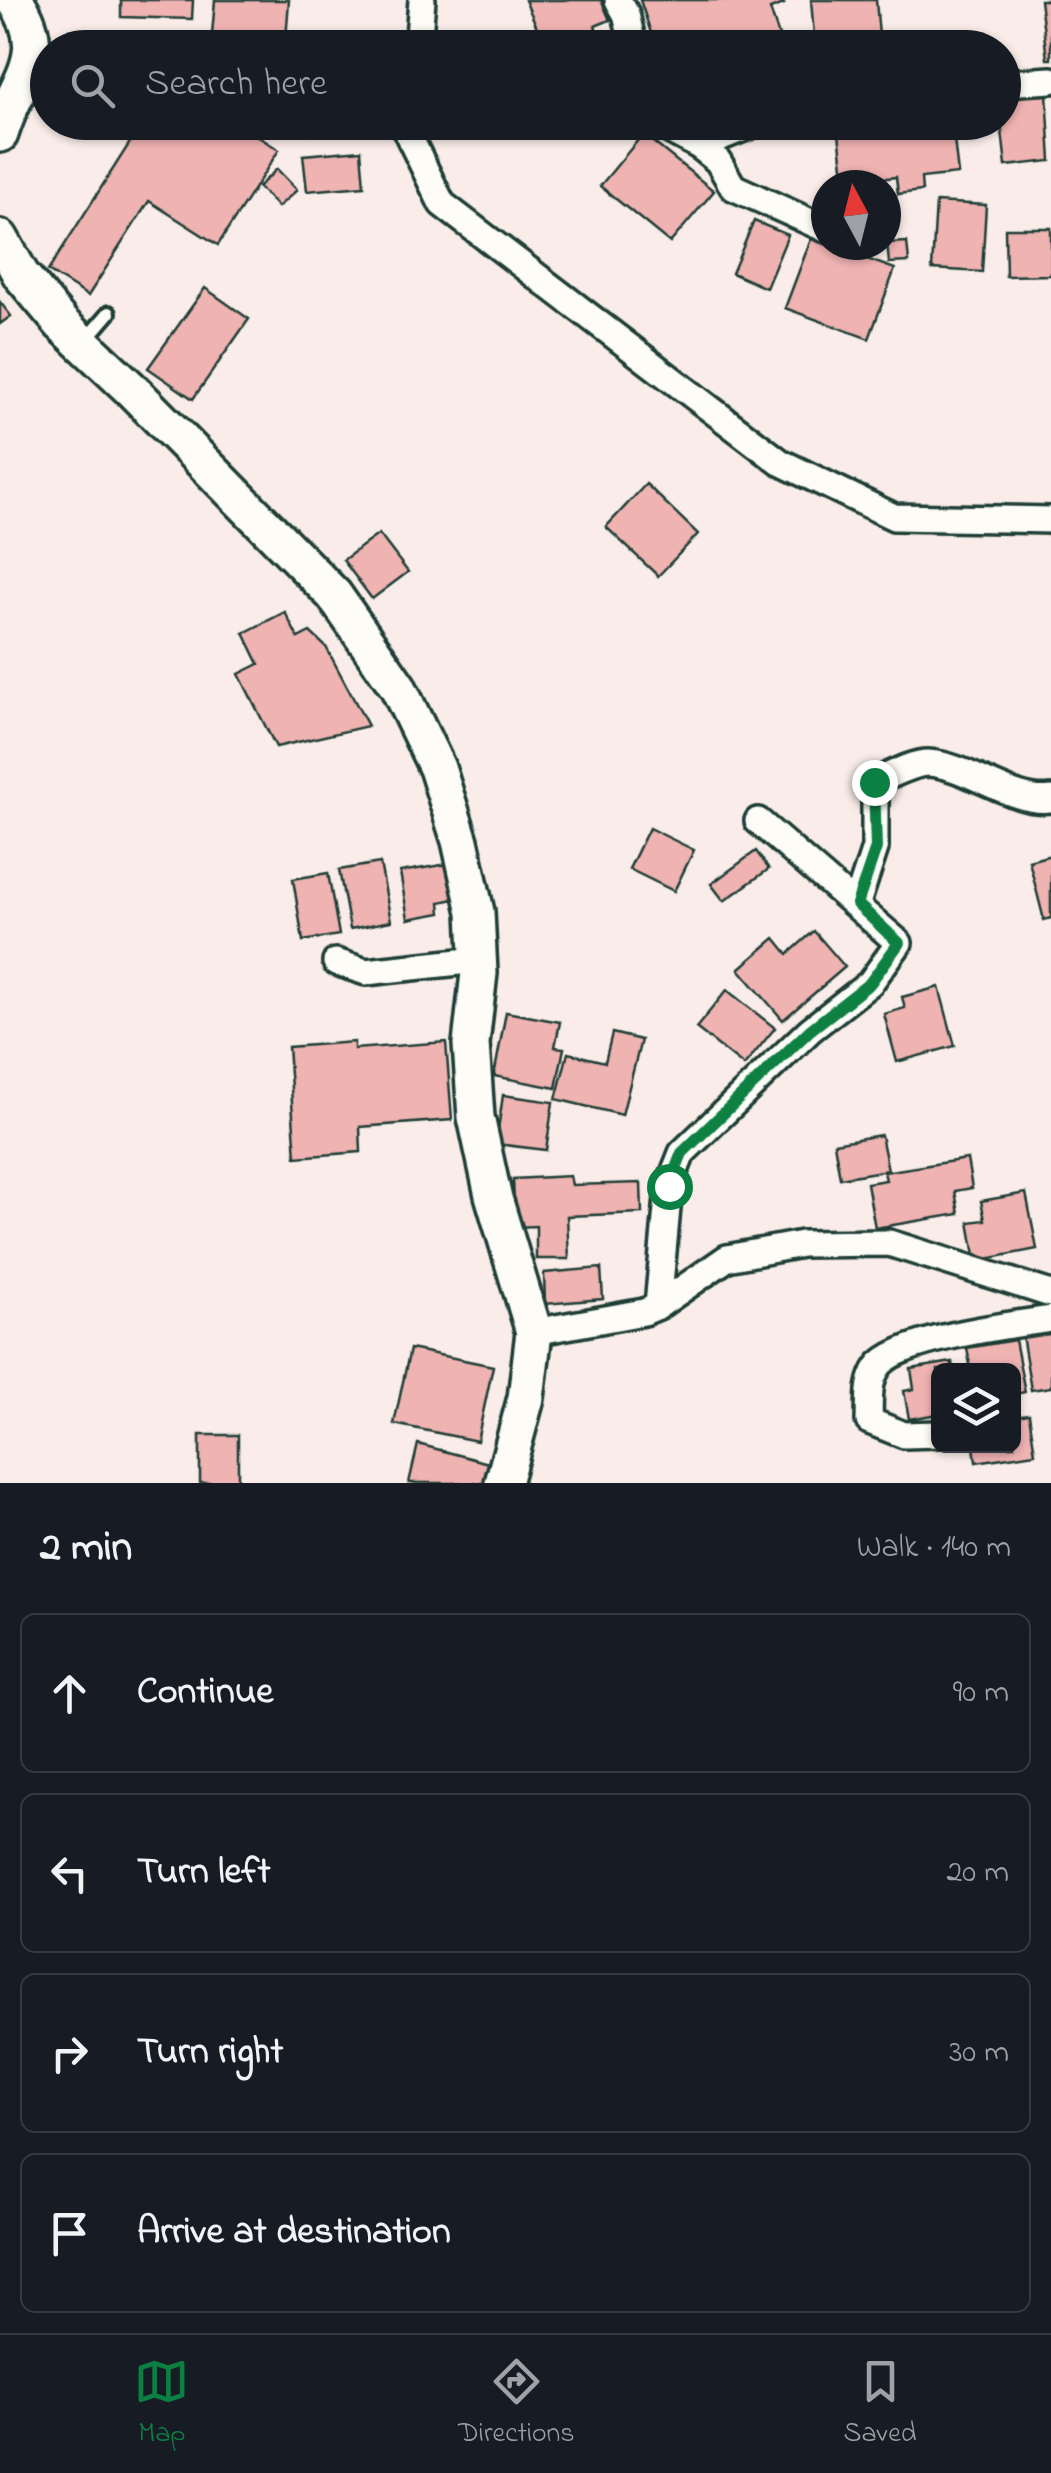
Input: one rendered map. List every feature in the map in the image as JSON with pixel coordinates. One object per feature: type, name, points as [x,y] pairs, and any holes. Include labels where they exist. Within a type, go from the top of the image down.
[{"type":"street","points":[[15,0],[31,30]]},
{"type":"street","points":[[420,30],[422,0]]},
{"type":"street","points":[[618,0],[630,30]]},
{"type":"street","points":[[0,134],[30,58]]},
{"type":"street","points":[[1021,82],[1051,80]]},
{"type":"street","points":[[411,140],[442,204],[780,462],[894,516],[1051,520]]},
{"type":"street","points":[[688,140],[718,160],[733,187],[811,222]]},
{"type":"street","points":[[699,146],[714,140]]},
{"type":"street","points":[[0,238],[20,275],[62,324],[334,595],[398,686],[437,768],[460,841],[476,912],[478,960],[471,1044],[476,1116],[493,1195],[534,1332],[526,1398],[504,1483]]},
{"type":"street","points":[[857,904],[876,848],[874,782],[926,763],[980,778],[1036,802],[1051,799]]},
{"type":"street","points":[[658,1306],[669,1186],[682,1153],[810,1030],[870,983],[899,943],[758,821]]},
{"type":"street","points":[[336,962],[366,972],[478,960]]},
{"type":"street","points":[[534,1332],[644,1312],[727,1258],[802,1244],[889,1243],[1051,1294]]},
{"type":"street","points":[[931,1434],[904,1435],[869,1421],[870,1382],[880,1363],[905,1350],[970,1332],[1051,1318]]},
{"type":"lane","points":[[83,344],[109,313]]},
{"type":"building","points":[[121,0],[193,0],[192,19],[121,17]]},
{"type":"building","points":[[215,0],[289,0],[287,30],[212,30]]},
{"type":"building","points":[[525,0],[601,0],[610,20],[595,26],[597,30],[538,30]]},
{"type":"building","points":[[640,0],[782,0],[784,4],[770,9],[777,30],[650,30]]},
{"type":"building","points":[[811,0],[876,0],[878,30],[814,30]]},
{"type":"building","points":[[1040,0],[1051,0],[1051,59],[1047,59]]},
{"type":"building","points":[[1047,93],[1051,161],[1006,166],[1003,140],[1021,140],[1021,96]]},
{"type":"building","points":[[132,140],[263,140],[279,150],[218,245],[149,201],[88,296],[48,271]]},
{"type":"building","points":[[638,140],[650,140],[714,191],[670,243],[600,186]]},
{"type":"building","points":[[840,140],[954,140],[958,174],[921,178],[922,191],[901,194],[901,170],[843,170]]},
{"type":"building","points":[[361,150],[364,186],[307,191],[303,155]]},
{"type":"building","points":[[277,169],[297,190],[278,207],[258,187]]},
{"type":"building","points":[[936,202],[986,205],[982,272],[932,269]]},
{"type":"building","points":[[754,221],[788,235],[766,288],[732,273]]},
{"type":"building","points":[[1005,228],[1051,228],[1051,275],[1006,276]]},
{"type":"building","points":[[811,239],[811,260],[870,260],[895,269],[869,339],[785,308]]},
{"type":"building","points":[[901,242],[907,242],[909,262],[889,263],[901,260]]},
{"type":"building","points":[[205,288],[249,319],[193,399],[148,368]]},
{"type":"building","points":[[0,302],[11,316],[0,324]]},
{"type":"building","points":[[646,484],[698,534],[658,576],[606,527]]},
{"type":"building","points":[[379,534],[408,572],[372,599],[343,560]]},
{"type":"building","points":[[285,612],[298,638],[310,632],[326,647],[368,726],[276,747],[239,674],[259,664],[244,633]]},
{"type":"building","points":[[649,828],[694,850],[674,891],[629,869]]},
{"type":"building","points":[[756,851],[769,869],[724,901],[711,884]]},
{"type":"building","points":[[1051,855],[1051,918],[1044,920],[1029,861]]},
{"type":"building","points":[[380,863],[391,921],[350,929],[339,870]]},
{"type":"building","points":[[454,863],[459,898],[440,902],[441,913],[408,919],[400,872]]},
{"type":"building","points":[[328,873],[339,935],[303,941],[293,879]]},
{"type":"building","points":[[814,931],[845,967],[783,1020],[739,969],[775,938],[788,954]]},
{"type":"building","points":[[939,987],[955,1046],[897,1062],[884,1014],[905,1008],[902,997]]},
{"type":"building","points":[[727,990],[775,1028],[744,1066],[696,1028]]},
{"type":"building","points":[[506,1012],[560,1022],[555,1047],[564,1048],[556,1088],[494,1076]]},
{"type":"building","points":[[612,1033],[641,1040],[622,1115],[556,1099],[568,1053],[605,1062]]},
{"type":"building","points":[[354,1042],[354,1049],[446,1042],[452,1120],[360,1127],[361,1152],[296,1157],[288,1047]]},
{"type":"building","points":[[503,1095],[553,1102],[546,1150],[496,1144]]},
{"type":"building","points":[[881,1135],[888,1170],[840,1178],[834,1143]]},
{"type":"building","points":[[967,1159],[972,1188],[955,1191],[959,1214],[875,1228],[867,1183],[886,1180],[884,1172]]},
{"type":"building","points":[[570,1176],[572,1185],[641,1183],[642,1213],[567,1216],[569,1259],[536,1259],[536,1226],[515,1227],[513,1179]]},
{"type":"building","points":[[1026,1193],[1037,1249],[976,1261],[969,1222],[985,1220],[981,1201]]},
{"type":"building","points":[[601,1268],[603,1299],[545,1304],[544,1273]]},
{"type":"building","points":[[1051,1331],[1051,1387],[1031,1390],[1022,1335]]},
{"type":"building","points":[[1015,1340],[1019,1363],[970,1363],[967,1348]]},
{"type":"building","points":[[410,1349],[493,1366],[477,1441],[394,1424]]},
{"type":"building","points":[[931,1366],[931,1415],[909,1419],[904,1391],[914,1389],[911,1369]]},
{"type":"building","points":[[1029,1414],[1035,1453],[976,1462],[975,1453],[1021,1453],[1021,1415]]},
{"type":"building","points":[[200,1435],[238,1435],[238,1483],[200,1483]]},
{"type":"building","points":[[418,1444],[492,1464],[487,1483],[409,1483]]},
{"type":"route","points":[[669,1186],[682,1153],[810,1030],[870,983],[899,943],[857,904],[876,848],[874,782]]}]
